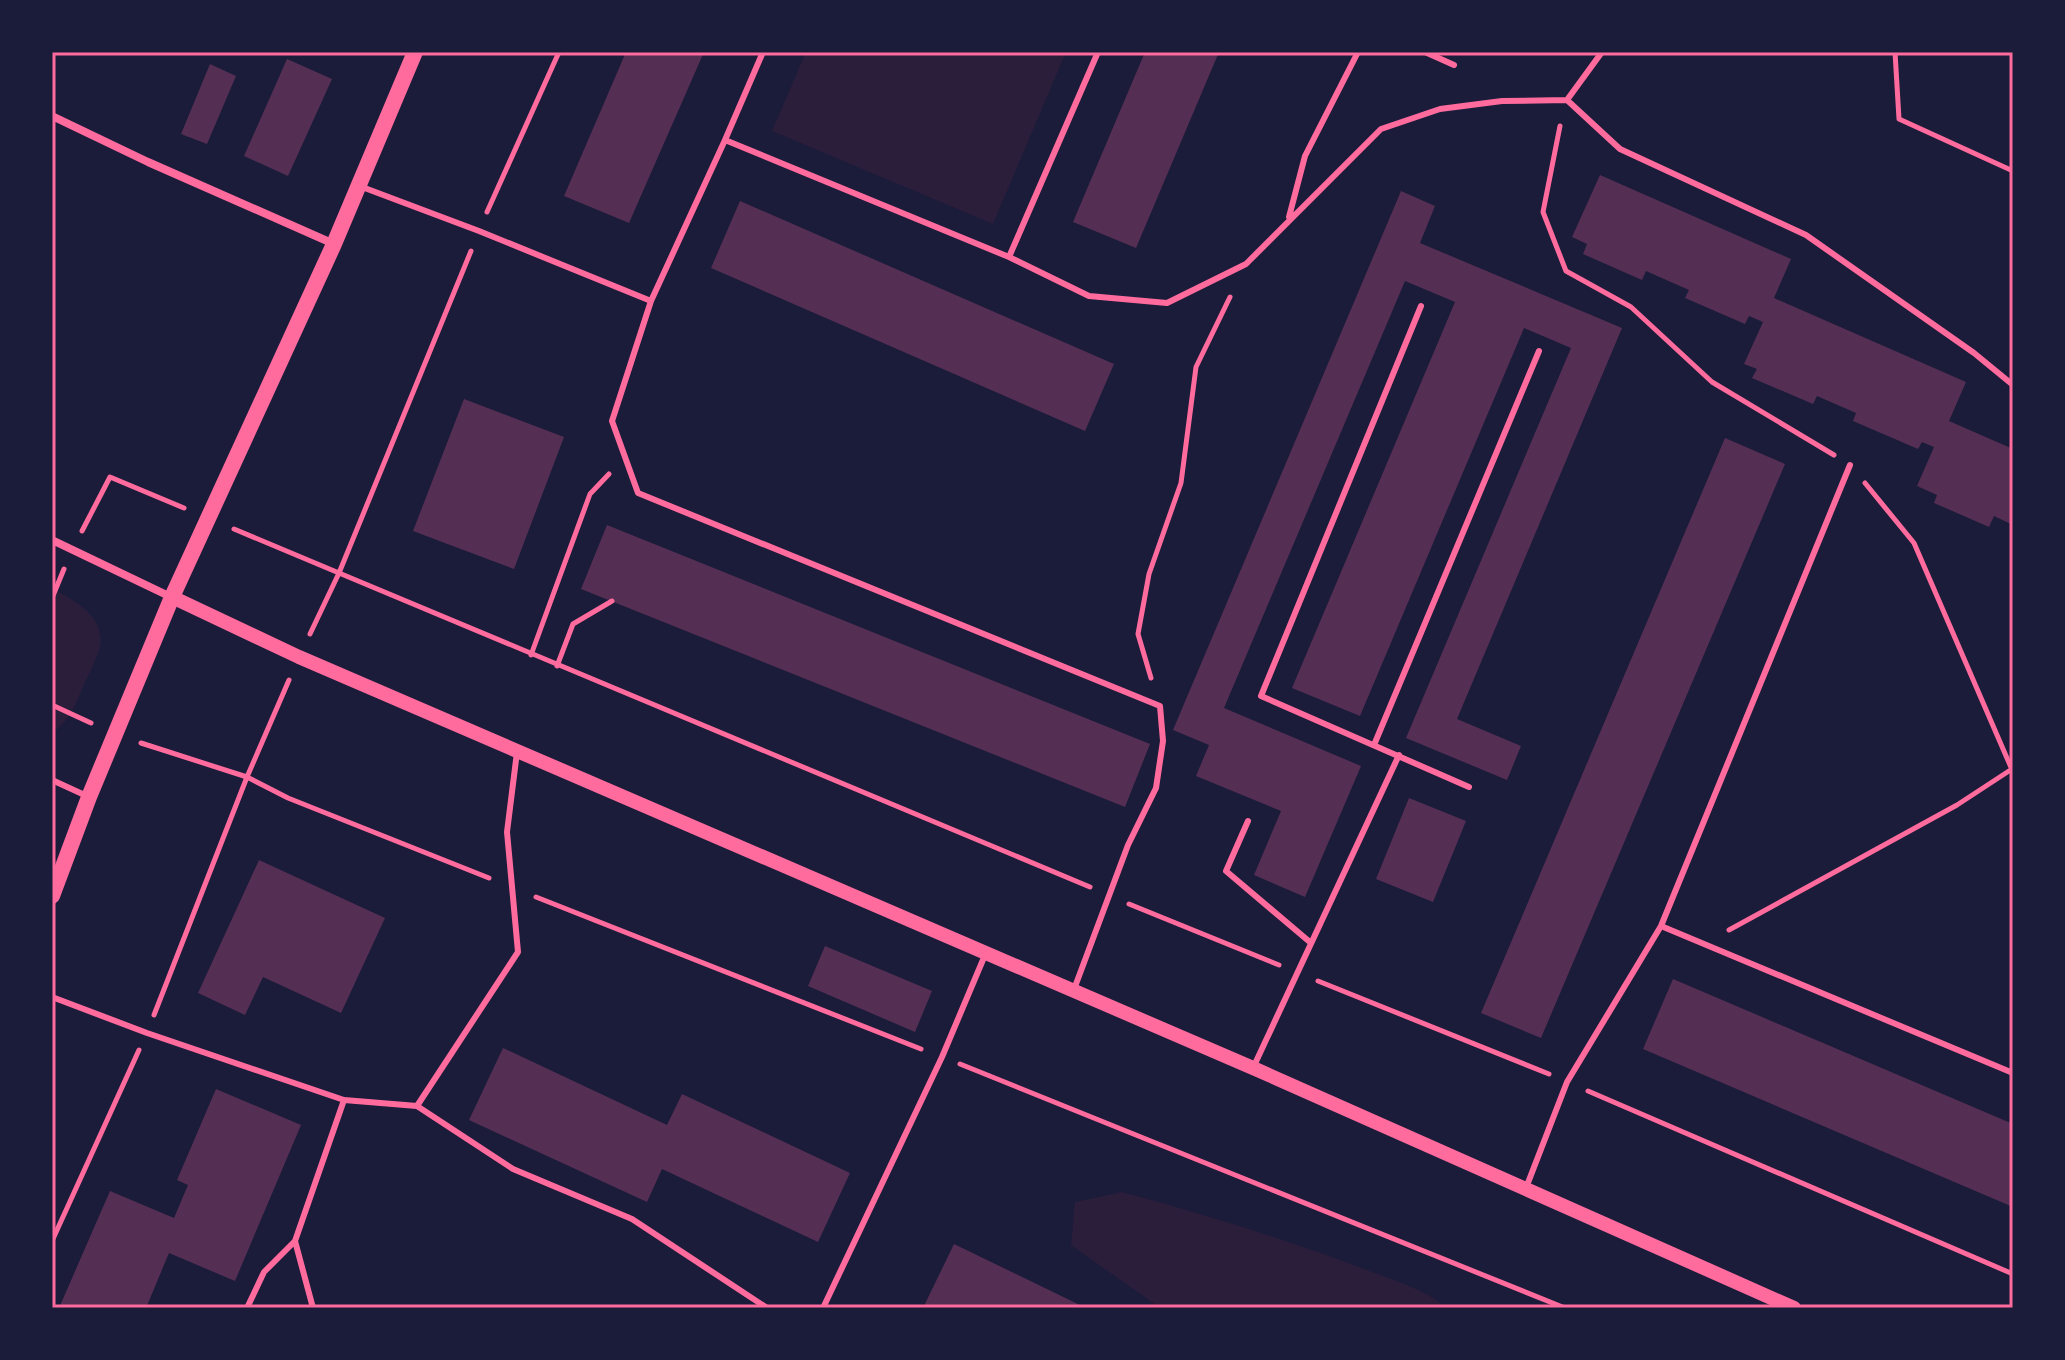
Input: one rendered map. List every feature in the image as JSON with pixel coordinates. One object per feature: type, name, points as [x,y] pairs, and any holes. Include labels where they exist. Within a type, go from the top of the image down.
[{"type":"main road","points":[[52,896],[89,797],[172,597],[334,244],[415,52]]},
{"type":"street","points":[[52,116],[334,244]]},
{"type":"street","points":[[52,540],[299,657],[1253,1068],[1794,1308]]},
{"type":"lane","points":[[763,52],[651,301],[612,421],[638,493],[1160,706],[1163,741],[1156,788],[1128,845],[1073,992]]},
{"type":"lane","points":[[1009,257],[1098,52]]},
{"type":"lane","points":[[1288,221],[1305,156],[1358,52]]},
{"type":"lane","points":[[1425,52],[1454,65]]},
{"type":"lane","points":[[1567,100],[1602,52]]},
{"type":"lane","points":[[725,140],[1009,257],[1089,296],[1167,303],[1246,264],[1381,129],[1440,109],[1502,101],[1567,100],[1620,149],[1806,235],[1974,353],[2013,385]]},
{"type":"lane","points":[[358,186],[651,301]]},
{"type":"lane","points":[[1421,306],[1261,696],[1469,787]]},
{"type":"lane","points":[[1374,745],[1539,351]]},
{"type":"lane","points":[[1526,1188],[1567,1082],[1661,926],[1850,465]]},
{"type":"lane","points":[[417,1106],[518,952],[507,832],[517,752]]},
{"type":"lane","points":[[1253,1068],[1399,755]]},
{"type":"lane","points":[[52,780],[89,797]]},
{"type":"lane","points":[[1248,821],[1226,871],[1311,943]]},
{"type":"lane","points":[[1661,926],[2013,1073]]},
{"type":"lane","points":[[823,1308],[942,1057],[985,953]]},
{"type":"lane","points":[[52,997],[344,1100],[417,1106],[513,1169],[632,1219],[767,1308]]},
{"type":"lane","points":[[247,1308],[264,1272],[295,1241],[344,1100]]},
{"type":"lane","points":[[295,1241],[313,1308]]},
{"type":"path","points":[[52,1241],[147,1033],[247,777],[339,573],[479,231],[559,52]]},
{"type":"path","points":[[1895,52],[1899,119],[2013,171]]},
{"type":"path","points":[[1567,100],[1543,212],[1566,271],[1631,307],[1712,382],[1850,465],[1914,543],[2013,770],[1957,805],[1703,944]]},
{"type":"path","points":[[1160,706],[1138,634],[1149,574],[1181,483],[1196,367],[1246,264]]},
{"type":"path","points":[[531,655],[590,494],[625,456]]},
{"type":"path","points":[[110,477],[1110,896],[1567,1082],[2013,1274]]},
{"type":"path","points":[[557,666],[573,624],[612,601]]},
{"type":"path","points":[[52,705],[115,735],[247,777],[288,798],[1565,1308]]},
{"type":"shaded area","points":[[806,52],[1066,52],[993,224],[772,131]]},
{"type":"shaded area","points":[[52,589],[86,610],[101,636],[97,657],[74,708],[52,733]]},
{"type":"shaded area","points":[[1122,1192],[1334,1258],[1407,1285],[1447,1308],[1160,1308],[1071,1245],[1075,1202]]},
{"type":"building","points":[[626,52],[704,52],[629,223],[564,196]]},
{"type":"building","points":[[1145,52],[1219,52],[1136,248],[1073,222]]},
{"type":"building","points":[[287,59],[332,79],[288,176],[244,156]]},
{"type":"building","points":[[210,64],[236,76],[207,144],[181,134]]},
{"type":"building","points":[[1600,175],[1791,259],[1774,298],[1966,382],[1949,421],[2013,449],[2013,525],[1994,516],[1989,527],[1934,503],[1937,495],[1917,486],[1934,447],[1922,442],[1918,449],[1853,421],[1856,413],[1817,396],[1813,404],[1752,378],[1757,369],[1744,364],[1763,322],[1749,316],[1745,324],[1685,298],[1689,290],[1646,271],[1642,280],[1583,254],[1587,244],[1572,237]]},
{"type":"building","points":[[1401,191],[1435,206],[1420,243],[1622,328],[1457,719],[1521,746],[1507,780],[1406,738],[1571,348],[1524,328],[1360,716],[1292,688],[1455,302],[1405,281],[1224,708],[1361,766],[1305,897],[1254,875],[1281,811],[1196,776],[1209,745],[1173,730]]},
{"type":"building","points":[[740,201],[1114,364],[1085,431],[711,268]]},
{"type":"building","points":[[464,399],[564,437],[514,569],[413,531]]},
{"type":"building","points":[[1725,438],[1785,464],[1541,1038],[1481,1013]]},
{"type":"building","points":[[607,525],[1150,744],[1125,807],[581,589]]},
{"type":"building","points":[[1409,798],[1466,821],[1433,902],[1376,879]]},
{"type":"building","points":[[259,860],[385,918],[341,1013],[263,977],[245,1015],[198,993]]},
{"type":"building","points":[[825,946],[932,991],[915,1032],[808,986]]},
{"type":"building","points":[[1673,979],[2013,1124],[2013,1207],[1643,1049]]},
{"type":"building","points":[[503,1048],[667,1125],[682,1094],[850,1173],[818,1242],[662,1169],[647,1202],[469,1120]]},
{"type":"building","points":[[216,1089],[301,1125],[235,1281],[169,1253],[146,1308],[59,1308],[110,1191],[174,1218],[188,1185],[177,1180]]},
{"type":"building","points":[[954,1244],[1086,1308],[923,1308]]}]
